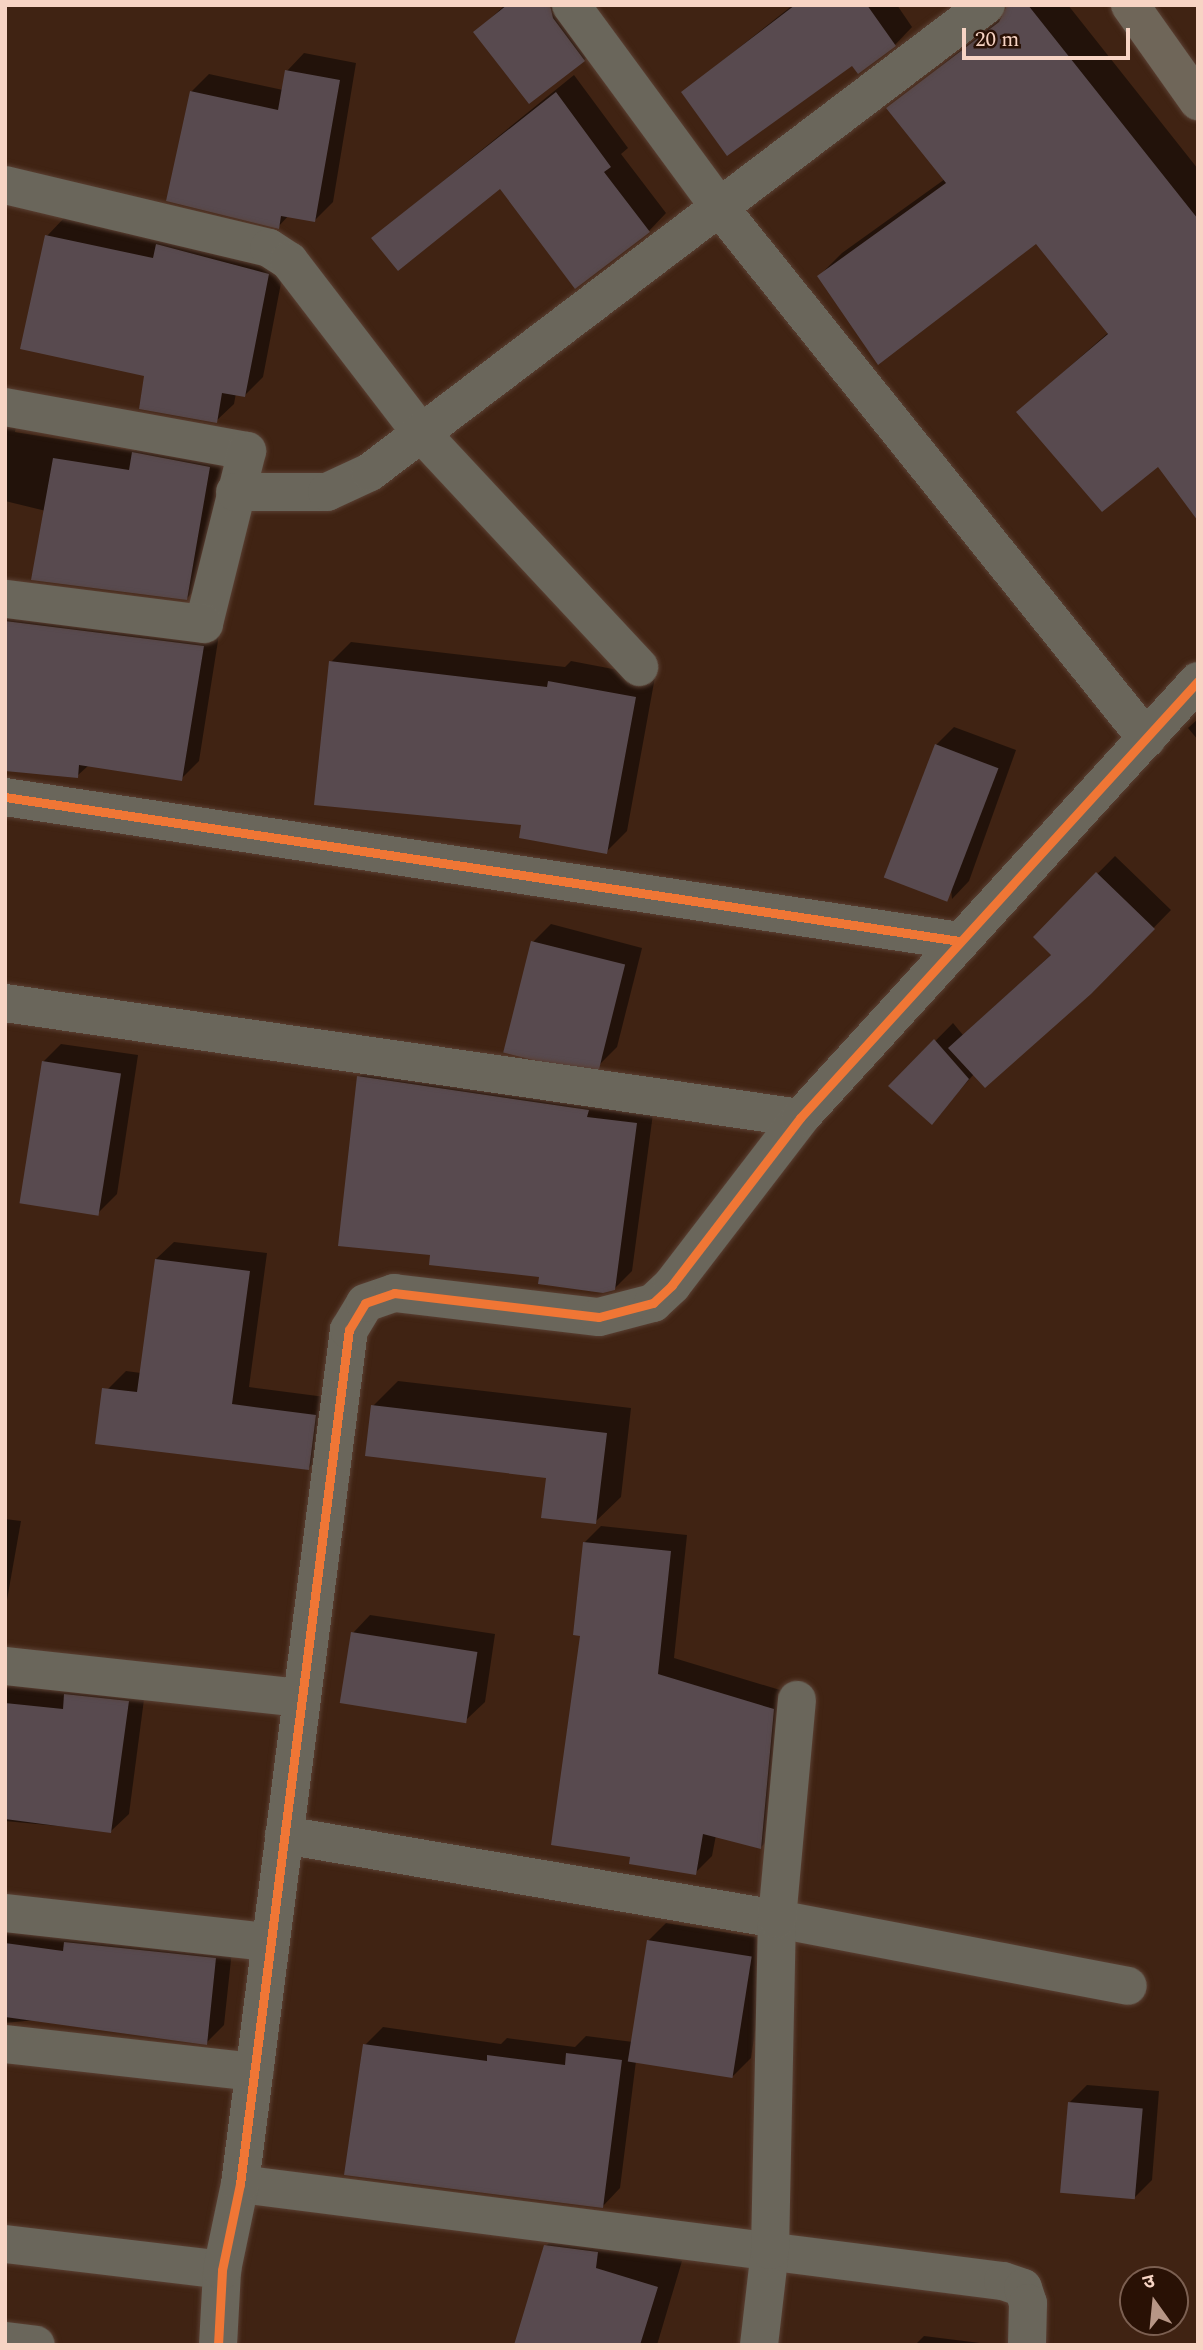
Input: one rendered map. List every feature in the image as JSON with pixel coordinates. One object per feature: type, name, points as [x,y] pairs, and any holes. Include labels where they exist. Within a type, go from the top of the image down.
[{"type":"main road","points":[[1130,5],[1198,101]]},
{"type":"street","points":[[571,5],[720,208],[1147,739]]},
{"type":"street","points":[[235,492],[327,492],[350,485],[986,5]]},
{"type":"street","points":[[5,185],[268,248],[303,274],[421,433],[639,667]]},
{"type":"street","points":[[5,407],[247,452],[204,624],[5,599]]},
{"type":"street","points":[[218,2345],[222,2270],[240,2184],[349,1330],[365,1304],[394,1293],[429,1294],[599,1317],[653,1303],[672,1285],[800,1118],[1198,681]]},
{"type":"street","points":[[5,797],[959,941]]},
{"type":"street","points":[[5,1003],[800,1118]]},
{"type":"street","points":[[5,1666],[301,1698]]},
{"type":"street","points":[[759,2345],[770,2250],[777,1919],[797,1700]]},
{"type":"street","points":[[284,1835],[777,1919],[1128,1986]]},
{"type":"street","points":[[5,1913],[269,1942]]},
{"type":"street","points":[[5,2044],[254,2072]]},
{"type":"street","points":[[240,2184],[1003,2281],[1023,2288],[1028,2303],[1027,2345]]},
{"type":"street","points":[[5,2244],[222,2270]]},
{"type":"street","points":[[5,2341],[36,2345]]},
{"type":"building","points":[[507,5],[550,5],[553,18],[585,61],[529,104],[473,32]]},
{"type":"building","points":[[795,5],[867,5],[896,46],[858,74],[852,66],[727,156],[681,92]]},
{"type":"building","points":[[1007,5],[1028,5],[1198,219],[1198,521],[1158,467],[1102,512],[1016,412],[1108,334],[1036,244],[878,365],[817,276],[946,183],[886,108],[999,22]]},
{"type":"building","points":[[285,70],[340,80],[315,222],[281,216],[279,229],[166,201],[190,91],[278,110]]},
{"type":"building","points":[[556,92],[611,167],[604,172],[650,232],[575,289],[500,189],[398,271],[371,238]]},
{"type":"building","points":[[45,235],[153,258],[156,244],[269,274],[245,397],[222,393],[217,423],[139,409],[144,376],[20,349]]},
{"type":"building","points":[[132,452],[210,467],[187,600],[31,580],[53,458],[129,470]]},
{"type":"building","points":[[5,621],[204,646],[182,781],[79,765],[78,778],[5,771]]},
{"type":"building","points":[[329,661],[547,687],[548,681],[636,697],[607,854],[519,838],[521,825],[314,805]]},
{"type":"building","points":[[935,744],[998,768],[947,902],[884,878]]},
{"type":"building","points":[[1096,872],[1155,929],[1091,994],[985,1088],[948,1048],[1051,955],[1033,937]]},
{"type":"building","points":[[531,941],[625,964],[597,1076],[503,1053]]},
{"type":"building","points":[[934,1039],[969,1079],[932,1125],[888,1086]]},
{"type":"building","points":[[42,1061],[121,1074],[98,1216],[19,1203]]},
{"type":"building","points":[[357,1076],[589,1110],[587,1117],[637,1123],[615,1290],[603,1293],[538,1284],[539,1277],[429,1265],[430,1255],[338,1246]]},
{"type":"building","points":[[155,1259],[250,1271],[232,1404],[316,1415],[309,1470],[95,1444],[102,1388],[137,1392]]},
{"type":"building","points":[[371,1405],[607,1433],[596,1524],[541,1518],[546,1478],[365,1456]]},
{"type":"building","points":[[583,1542],[671,1551],[658,1674],[774,1709],[761,1849],[703,1834],[696,1875],[629,1864],[630,1857],[551,1845],[580,1636],[573,1635]]},
{"type":"building","points":[[351,1632],[477,1652],[466,1723],[340,1703]]},
{"type":"building","points":[[64,1694],[129,1701],[111,1833],[5,1819],[5,1703],[63,1709]]},
{"type":"building","points":[[647,1940],[752,1957],[732,2078],[628,2061]]},
{"type":"building","points":[[64,1942],[216,1958],[207,2045],[5,2017],[5,1943],[63,1951]]},
{"type":"building","points":[[363,2044],[487,2061],[487,2055],[565,2065],[566,2053],[622,2060],[603,2208],[344,2175]]},
{"type":"building","points":[[1068,2102],[1143,2109],[1135,2199],[1060,2193]]},
{"type":"building","points":[[544,2245],[598,2252],[596,2268],[658,2287],[640,2345],[514,2345]]},
{"type":"cycle path","points":[[218,2345],[222,2270],[240,2184],[349,1330],[365,1303],[394,1293],[599,1317],[653,1303],[672,1285],[800,1118],[1198,681]]},
{"type":"cycle path","points":[[5,797],[959,941]]}]
